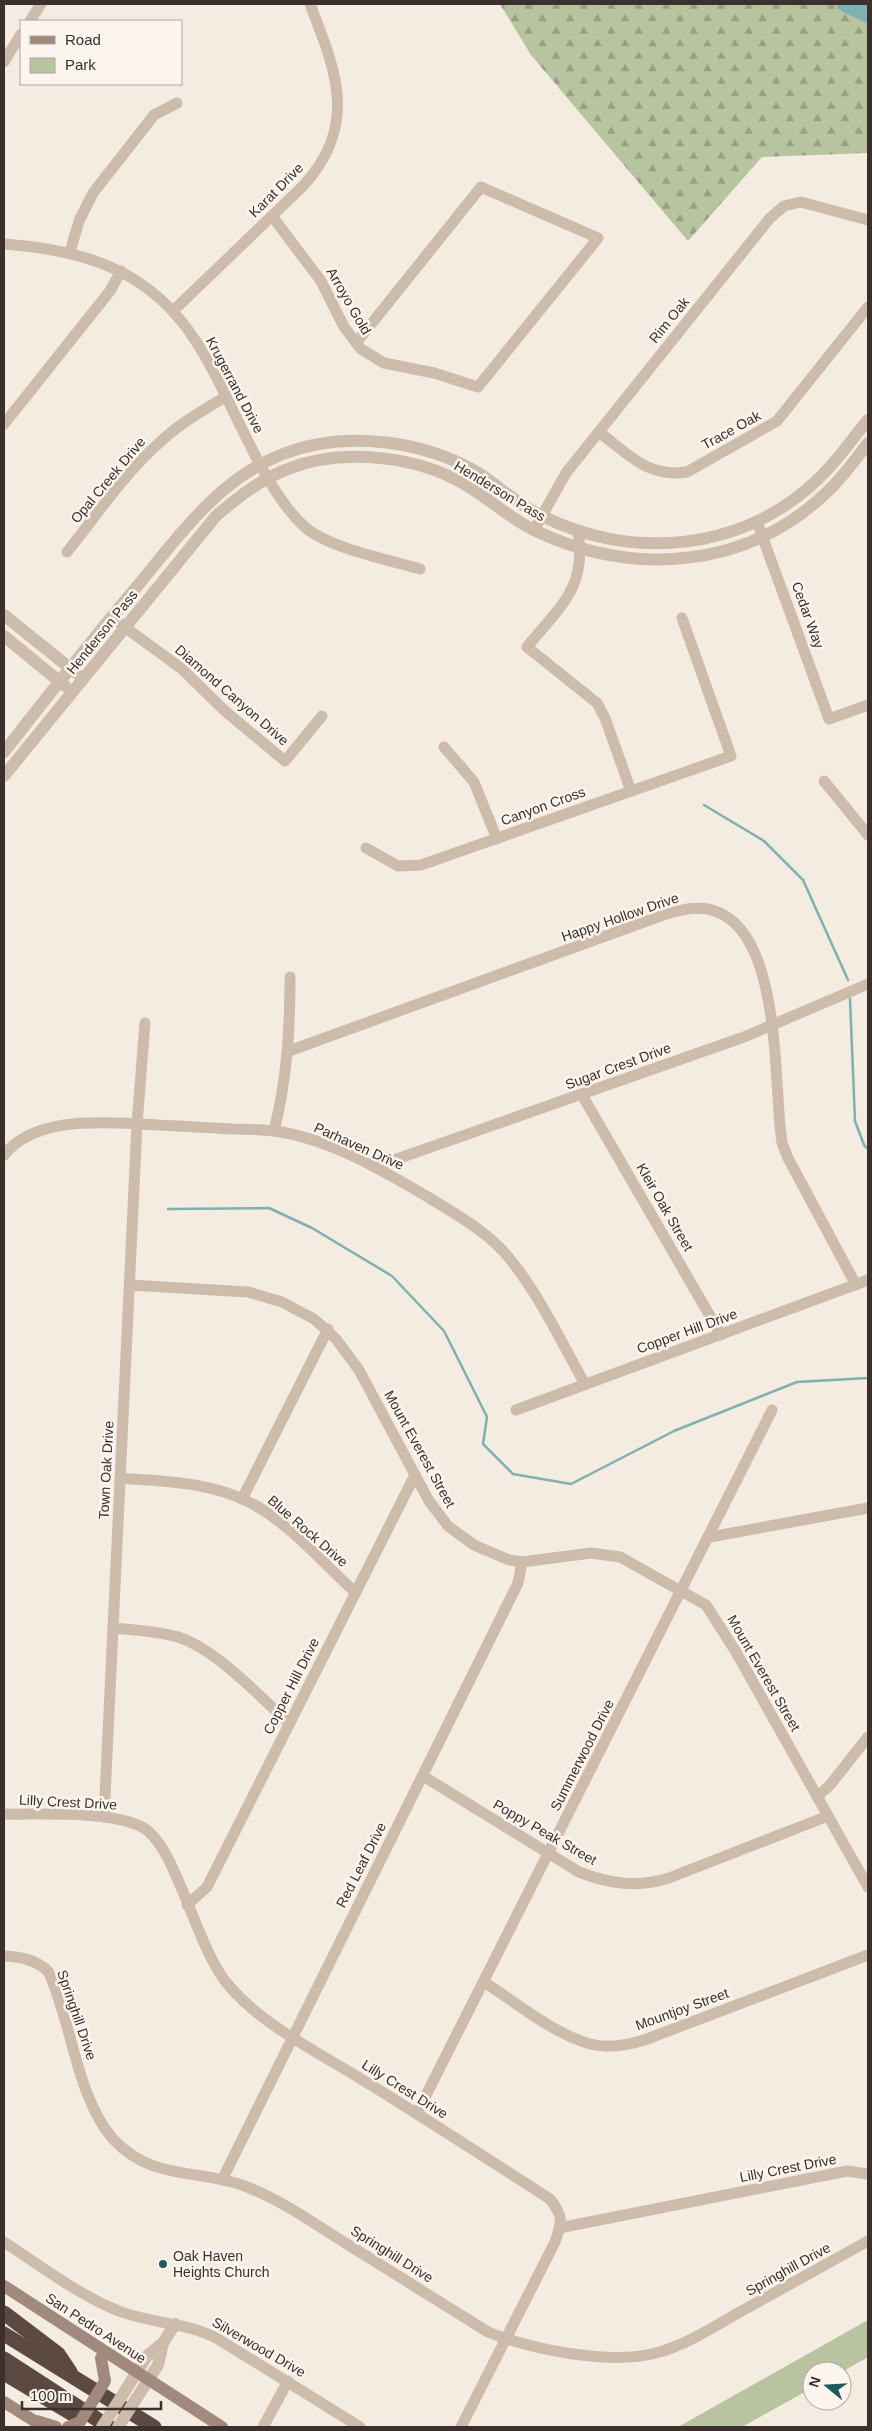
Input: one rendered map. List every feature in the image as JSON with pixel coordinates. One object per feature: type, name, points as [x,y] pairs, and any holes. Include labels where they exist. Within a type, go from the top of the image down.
[{"type":"highway","points":[[4,2313],[58,2354],[74,2378]]},
{"type":"highway","points":[[4,2334],[154,2427]]},
{"type":"highway","points":[[4,2359],[109,2427]]},
{"type":"highway","points":[[4,2373],[97,2427]]},
{"type":"main road","name":"San Pedro Avenue","points":[[4,2286],[222,2427]]},
{"type":"main road","points":[[68,2427],[80,2422],[106,2381],[101,2358],[88,2339]]},
{"type":"main road","points":[[4,2402],[44,2427]]},
{"type":"main road","points":[[32,2420],[56,2427]]},
{"type":"street","points":[[31,20],[41,4]]},
{"type":"street","name":"Karat Drive","points":[[173,311],[272,216],[319,167],[330,146],[337,122],[339,98],[336,74],[310,4]]},
{"type":"street","points":[[4,62],[20,36]]},
{"type":"street","points":[[70,252],[79,221],[93,193],[154,115],[177,102]]},
{"type":"street","name":"Arroyo Gold","points":[[272,216],[321,281],[344,327],[356,342],[370,356],[384,363],[434,373],[478,387],[598,238],[481,187],[356,342]]},
{"type":"street","name":"Rim Oak","points":[[534,530],[566,473],[770,218],[784,206],[801,202],[868,220]]},
{"type":"street","name":"Krugerrand Drive","points":[[4,244],[29,245],[70,252],[101,262],[144,285],[173,311],[197,342],[260,465],[294,516],[314,533],[334,543],[420,569]]},
{"type":"street","points":[[4,424],[110,291],[121,271]]},
{"type":"street","name":"Trace Oak","points":[[599,432],[640,462],[656,471],[672,474],[687,472],[777,421],[868,307]]},
{"type":"street","name":"Opal Creek Drive","points":[[67,552],[136,466],[158,444],[182,424],[225,397]]},
{"type":"street","name":"Henderson Pass","points":[[4,752],[111,617],[205,505],[222,490],[260,465],[283,454],[304,447],[349,442],[396,443],[460,463],[541,516],[578,531],[609,540],[654,544],[679,543],[728,533],[757,522],[792,501],[816,482],[868,420]]},
{"type":"street","name":"Henderson Pass","points":[[4,776],[216,516],[232,502],[288,468],[325,460],[372,457],[404,461],[453,478],[534,530],[581,549],[606,556],[680,559],[732,548],[763,536],[801,514],[845,474],[868,443]]},
{"type":"street","name":"Cedar Way","points":[[757,522],[829,719],[868,705]]},
{"type":"street","points":[[578,531],[581,549],[579,572],[572,589],[528,647],[597,703],[605,718],[631,791]]},
{"type":"street","points":[[4,615],[84,679]]},
{"type":"street","name":"Diamond Canyon Drive","points":[[111,617],[182,669],[225,711],[285,761],[322,716]]},
{"type":"street","name":"Canyon Cross","points":[[366,848],[398,866],[414,867],[731,756],[682,618]]},
{"type":"street","points":[[4,636],[73,692]]},
{"type":"street","points":[[444,747],[474,782],[497,839]]},
{"type":"street","points":[[824,781],[868,835]]},
{"type":"street","name":"Happy Hollow Drive","points":[[289,1052],[666,914],[699,908],[725,915],[737,925],[760,963],[773,1026],[782,1143],[788,1158],[856,1285]]},
{"type":"street","points":[[274,1130],[284,1086],[289,1052],[290,977]]},
{"type":"street","name":"Sugar Crest Drive","points":[[374,1167],[773,1026],[868,984]]},
{"type":"street","name":"Town Oak Drive","points":[[104,1817],[137,1124],[145,1023]]},
{"type":"street","name":"Kleir Oak Street","points":[[582,1095],[721,1335]]},
{"type":"street","name":"Parhaven Drive","points":[[4,1155],[24,1137],[48,1129],[100,1122],[274,1130],[308,1138],[374,1167],[475,1226],[504,1252],[527,1281],[584,1384]]},
{"type":"street","name":"Copper Hill Drive","points":[[516,1410],[868,1280]]},
{"type":"street","name":"Mount Everest Street","points":[[130,1284],[248,1292],[282,1302],[314,1319],[328,1329],[359,1370],[429,1501],[456,1534],[484,1550],[509,1560],[522,1562],[568,1555],[609,1554],[620,1557],[706,1605],[712,1612],[868,1887]]},
{"type":"street","points":[[242,1499],[328,1329]]},
{"type":"street","name":"Summerwood Drive","points":[[417,2113],[710,1537],[772,1410]]},
{"type":"street","name":"Copper Hill Drive","points":[[187,1905],[207,1887],[415,1475]]},
{"type":"street","name":"Blue Rock Drive","points":[[120,1478],[186,1484],[226,1493],[242,1499],[278,1521],[355,1592]]},
{"type":"street","points":[[710,1537],[868,1508]]},
{"type":"street","name":"Red Leaf Drive","points":[[222,2180],[518,1583],[522,1562]]},
{"type":"street","points":[[113,1628],[164,1634],[192,1643],[216,1659],[289,1723]]},
{"type":"street","points":[[817,1797],[830,1785],[868,1736]]},
{"type":"street","name":"Poppy Peak Street","points":[[423,1776],[580,1872],[605,1881],[625,1885],[646,1884],[668,1878],[828,1816]]},
{"type":"street","name":"Lilly Crest Drive","points":[[4,1814],[104,1817],[126,1821],[143,1827],[156,1837],[165,1850],[207,1952],[228,1986],[248,2006],[292,2036],[417,2113],[550,2199],[560,2211],[560,2228],[847,2171],[868,2174]]},
{"type":"street","name":"Mountjoy Street","points":[[484,1982],[570,2035],[591,2044],[614,2046],[647,2039],[868,1955]]},
{"type":"street","name":"Springhill Drive","points":[[4,1956],[26,1958],[40,1964],[48,1971],[90,2098],[99,2119],[113,2138],[131,2155],[152,2166],[174,2173],[222,2180],[267,2195],[291,2208],[488,2332],[506,2338],[538,2347],[599,2356],[628,2357],[655,2353],[688,2341],[868,2241]]},
{"type":"street","points":[[461,2427],[555,2242],[560,2228]]},
{"type":"street","name":"Silverwood Drive","points":[[4,2242],[95,2299],[118,2311],[204,2331],[288,2380],[360,2427]]},
{"type":"street","points":[[118,2427],[158,2366],[163,2344],[175,2324]]},
{"type":"street","points":[[102,2427],[147,2356],[163,2344]]},
{"type":"street","points":[[263,2427],[288,2380]]},
{"type":"green space","points":[[500,4],[868,4],[868,153],[762,157],[688,241],[531,55]]},
{"type":"green space","points":[[868,2320],[868,2357],[852,2366],[852,2361],[802,2361],[802,2394],[742,2427],[678,2427]]},
{"type":"waterway","points":[[845,4],[868,15]]},
{"type":"waterway","points":[[704,805],[764,841],[803,880],[848,980]]},
{"type":"waterway","points":[[850,999],[855,1121],[864,1145],[868,1149]]},
{"type":"waterway","points":[[168,1209],[269,1208],[312,1228],[392,1276],[444,1331],[487,1417],[483,1444],[513,1474],[571,1484],[674,1431],[797,1382],[868,1378]]},
{"type":"place","name":"Oak Haven Heights Church","points":[[163,2264]]}]
